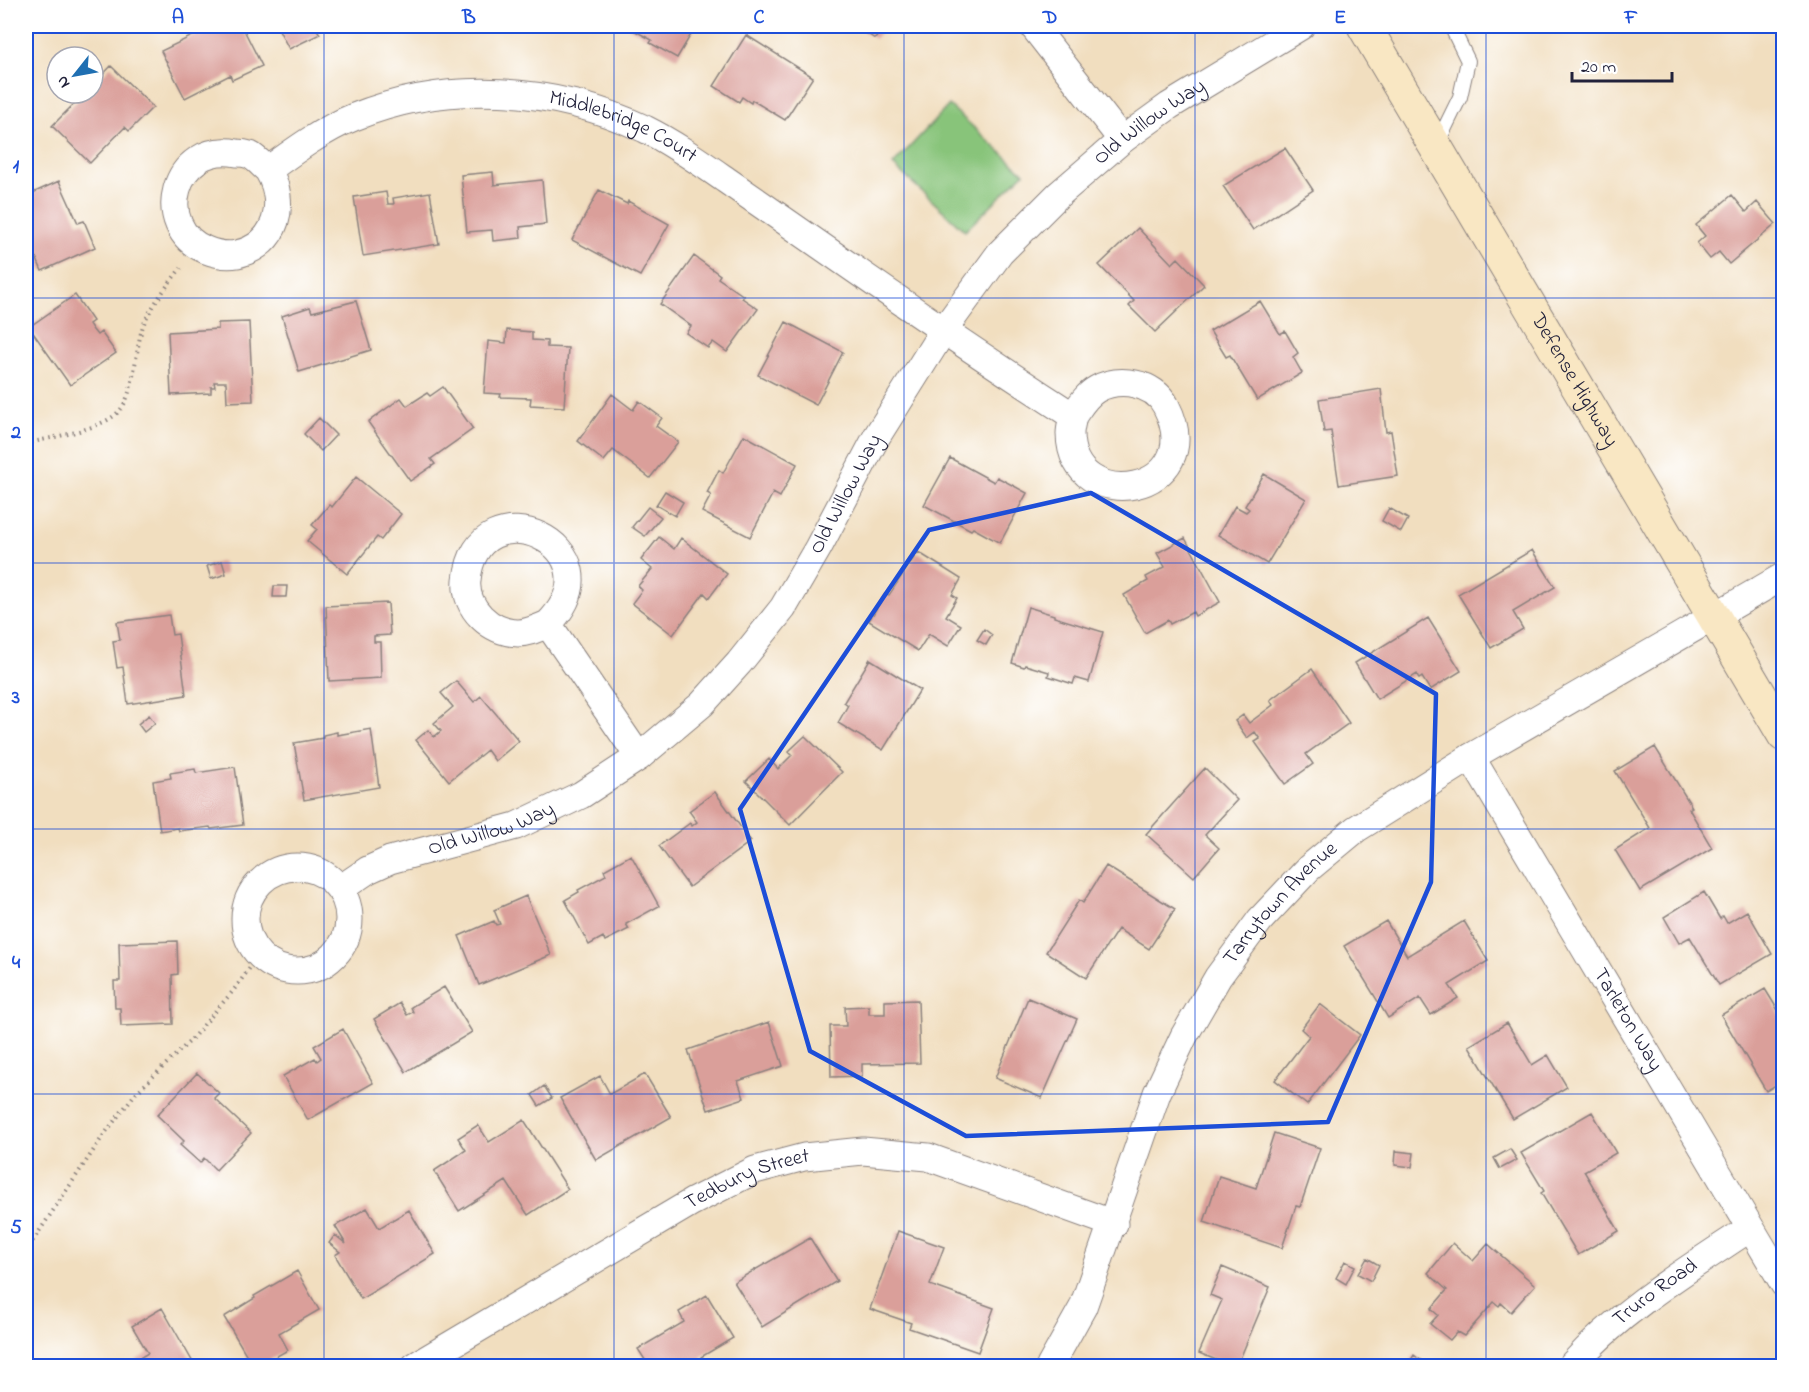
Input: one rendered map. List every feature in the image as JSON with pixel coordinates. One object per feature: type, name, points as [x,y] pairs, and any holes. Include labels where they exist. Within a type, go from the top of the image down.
[{"type":"main road","name":"Defense Highway","points":[[1364,26],[1784,735]]},
{"type":"street","points":[[1033,26],[1122,140]]},
{"type":"street","name":"Old Willow Way","points":[[340,889],[368,870],[390,860],[516,826],[581,795],[639,757],[702,704],[740,663],[783,608],[818,548],[877,436],[943,331],[1000,253],[1058,195],[1122,140],[1169,106],[1302,26]]},
{"type":"street","name":"Middlebridge Court","points":[[268,170],[298,148],[353,117],[409,100],[471,91],[532,94],[598,109],[646,129],[692,156],[943,331],[1073,416]]},
{"type":"street","points":[[223,150],[250,155],[268,170],[275,182],[279,197],[278,212],[270,233],[254,248],[236,254],[218,254],[198,247],[183,231],[176,214],[175,191],[191,164],[205,154],[223,150]]},
{"type":"street","name":"Tarrytown Avenue","points":[[1050,1366],[1083,1307],[1114,1224],[1157,1094],[1184,1036],[1218,977],[1260,920],[1309,868],[1356,830],[1471,757],[1784,576]]},
{"type":"street","points":[[548,624],[639,757]]},
{"type":"street","name":"Tarleton Way","points":[[1471,757],[1784,1284]]},
{"type":"street","points":[[292,867],[308,868],[323,874],[340,889],[348,907],[350,922],[346,938],[336,955],[317,968],[301,972],[287,971],[268,963],[252,946],[245,928],[245,912],[253,891],[268,876],[292,867]]},
{"type":"street","name":"Tedbury Street","points":[[415,1366],[692,1202],[755,1170],[804,1156],[863,1151],[928,1157],[1114,1224]]},
{"type":"street","name":"Truro Road","points":[[1571,1366],[1595,1340],[1643,1300],[1750,1228]]},
{"type":"lane","points":[[1436,146],[1460,97],[1468,61],[1451,26]]},
{"type":"path","points":[[26,444],[102,422],[119,411],[126,400],[131,383],[135,353],[144,324],[171,280],[198,247]]},
{"type":"path","points":[[26,1251],[103,1136],[135,1094],[189,1042],[233,991],[260,954]]},
{"type":"highlighted area","points":[[1091,493],[1436,694],[1431,882],[1328,1122],[966,1136],[810,1051],[740,809],[929,530]]},
{"type":"green space","points":[[949,105],[1024,173],[965,231],[893,165]]},
{"type":"building","points":[[213,26],[242,26],[262,66],[232,80],[230,75],[185,98],[161,51]]},
{"type":"building","points":[[277,26],[320,26],[316,28],[320,34],[289,49]]},
{"type":"building","points":[[626,26],[696,26],[677,58],[650,43],[652,40]]},
{"type":"building","points":[[856,26],[885,26],[875,39]]},
{"type":"building","points":[[746,35],[813,77],[785,120],[752,100],[751,103],[742,97],[739,102],[714,86]]},
{"type":"building","points":[[111,66],[153,107],[129,131],[125,127],[90,163],[52,126],[73,105],[105,105],[105,72]]},
{"type":"building","points":[[1285,148],[1313,190],[1253,230],[1223,186]]},
{"type":"building","points":[[493,172],[494,185],[542,180],[546,224],[520,227],[521,238],[493,241],[492,230],[467,232],[461,175]]},
{"type":"building","points":[[59,181],[78,223],[84,221],[95,247],[42,271],[26,234],[26,196]]},
{"type":"building","points":[[599,190],[627,204],[628,201],[669,224],[640,276],[572,240]]},
{"type":"building","points":[[386,192],[388,204],[394,204],[393,198],[430,192],[439,244],[363,256],[354,197]]},
{"type":"building","points":[[1732,195],[1746,212],[1757,202],[1776,224],[1729,264],[1719,252],[1710,259],[1697,243],[1705,236],[1696,225]]},
{"type":"building","points":[[1138,228],[1172,264],[1178,258],[1204,285],[1155,332],[1129,306],[1134,301],[1099,265]]},
{"type":"building","points":[[694,256],[720,275],[718,278],[758,309],[727,352],[713,342],[708,348],[686,333],[691,326],[660,304]]},
{"type":"building","points":[[75,295],[93,321],[89,324],[93,330],[97,335],[101,332],[116,353],[70,385],[29,327]]},
{"type":"building","points":[[356,301],[371,350],[299,372],[282,316],[310,307],[312,312]]},
{"type":"building","points":[[1260,301],[1280,334],[1285,331],[1298,353],[1293,357],[1302,373],[1257,400],[1230,355],[1226,357],[1210,331]]},
{"type":"building","points":[[249,322],[253,401],[227,402],[226,382],[214,382],[215,387],[211,387],[211,393],[171,395],[168,332],[218,329],[218,323]]},
{"type":"building","points":[[786,322],[843,352],[816,405],[758,375]]},
{"type":"building","points":[[507,330],[532,332],[532,340],[547,341],[547,347],[568,348],[564,407],[530,405],[531,398],[500,397],[501,394],[484,393],[488,341],[506,343]]},
{"type":"building","points":[[443,387],[473,429],[431,459],[435,464],[410,481],[368,422],[401,398],[407,406],[427,393],[430,396]]},
{"type":"building","points":[[1381,389],[1386,432],[1391,431],[1398,476],[1339,485],[1331,431],[1324,432],[1319,399]]},
{"type":"building","points":[[612,394],[633,410],[639,401],[662,418],[656,426],[678,442],[650,478],[613,450],[604,461],[578,441]]},
{"type":"building","points":[[319,418],[336,435],[321,451],[304,434]]},
{"type":"building","points":[[744,435],[797,464],[780,497],[773,493],[750,537],[702,512],[711,495],[707,493],[719,470],[723,473]]},
{"type":"building","points":[[950,458],[994,482],[997,477],[1027,493],[1000,543],[924,505]]},
{"type":"building","points":[[1264,474],[1306,499],[1267,564],[1218,535],[1235,506],[1246,512],[1249,509],[1245,506]]},
{"type":"building","points":[[356,477],[401,514],[381,540],[377,537],[347,574],[307,541],[317,529],[312,525],[329,505],[332,507]]},
{"type":"building","points":[[665,491],[683,502],[675,516],[656,505]]},
{"type":"building","points":[[648,507],[661,517],[645,536],[632,527]]},
{"type":"building","points":[[1389,508],[1408,519],[1401,532],[1382,521]]},
{"type":"building","points":[[659,537],[674,549],[681,538],[727,574],[709,598],[704,593],[673,635],[632,603],[642,590],[638,586],[652,569],[641,560]]},
{"type":"building","points":[[1185,538],[1220,602],[1195,616],[1193,612],[1170,624],[1168,620],[1145,633],[1124,595],[1148,581],[1146,577],[1165,567],[1157,553]]},
{"type":"building","points":[[1532,550],[1555,587],[1513,612],[1523,629],[1491,648],[1458,594]]},
{"type":"building","points":[[918,552],[961,579],[952,595],[957,598],[946,616],[961,625],[948,646],[929,634],[918,651],[869,621],[885,594],[889,595]]},
{"type":"building","points":[[222,561],[226,574],[211,579],[207,566]]},
{"type":"building","points":[[274,586],[287,586],[286,597],[273,597]]},
{"type":"building","points":[[388,603],[390,635],[374,636],[374,642],[380,642],[381,678],[329,681],[326,606]]},
{"type":"building","points":[[1028,607],[1103,632],[1089,682],[1075,678],[1073,684],[1048,676],[1049,672],[1012,663]]},
{"type":"building","points":[[169,615],[172,635],[178,634],[186,695],[128,704],[123,667],[117,668],[113,641],[120,640],[117,622]]},
{"type":"building","points":[[1428,618],[1461,671],[1430,690],[1422,677],[1419,679],[1417,674],[1377,699],[1355,663]]},
{"type":"building","points":[[984,629],[992,635],[986,645],[977,640]]},
{"type":"building","points":[[870,659],[920,690],[883,750],[838,723],[848,705],[844,702]]},
{"type":"building","points":[[1312,669],[1349,723],[1306,754],[1313,764],[1285,784],[1255,742],[1260,739],[1255,732],[1247,738],[1235,721],[1243,715],[1249,723],[1273,705],[1270,700]]},
{"type":"building","points":[[456,681],[474,702],[481,696],[519,741],[495,761],[487,750],[449,781],[416,740],[428,730],[434,737],[441,731],[434,723],[453,707],[441,693]]},
{"type":"building","points":[[149,715],[155,723],[144,732],[138,724]]},
{"type":"building","points":[[371,729],[379,787],[304,800],[294,743],[323,738],[323,735],[337,732],[337,735]]},
{"type":"building","points":[[805,736],[842,772],[790,825],[746,781],[769,759],[778,769],[792,755],[790,750]]},
{"type":"building","points":[[1655,747],[1692,807],[1689,809],[1712,848],[1640,891],[1615,850],[1650,828],[1615,771]]},
{"type":"building","points":[[235,767],[243,825],[160,831],[153,781],[171,778],[170,773],[195,769],[196,773]]},
{"type":"building","points":[[1205,768],[1237,800],[1205,835],[1219,848],[1194,877],[1146,834]]},
{"type":"building","points":[[715,792],[751,841],[689,887],[659,846],[690,823],[692,826],[697,822],[689,811]]},
{"type":"building","points":[[631,855],[659,906],[626,924],[629,929],[605,941],[603,937],[589,945],[565,900],[606,875],[604,870]]},
{"type":"building","points":[[1106,866],[1175,909],[1149,949],[1118,929],[1086,978],[1046,952],[1079,900],[1083,903]]},
{"type":"building","points":[[1704,892],[1720,919],[1723,916],[1727,923],[1747,911],[1772,954],[1719,985],[1690,937],[1679,943],[1664,917]]},
{"type":"building","points":[[526,896],[551,955],[479,985],[459,936],[494,921],[496,925],[500,924],[494,910]]},
{"type":"building","points":[[1386,921],[1407,956],[1464,921],[1488,961],[1449,985],[1458,998],[1431,1015],[1420,998],[1388,1018],[1344,946]]},
{"type":"building","points":[[177,941],[178,974],[172,975],[173,1024],[121,1026],[120,1008],[115,1008],[114,981],[120,981],[119,943]]},
{"type":"building","points":[[444,987],[472,1032],[406,1072],[374,1019],[400,1003],[407,1015],[413,1012],[411,1007]]},
{"type":"building","points":[[1765,989],[1784,1020],[1784,1080],[1766,1091],[1721,1015]]},
{"type":"building","points":[[1028,998],[1077,1019],[1042,1098],[995,1078]]},
{"type":"building","points":[[918,1000],[920,1063],[862,1064],[862,1076],[831,1077],[830,1026],[846,1026],[845,1007],[869,1006],[869,1014],[885,1014],[885,1001]]},
{"type":"building","points":[[1320,1004],[1360,1035],[1307,1105],[1275,1080],[1309,1036],[1301,1029]]},
{"type":"building","points":[[769,1022],[783,1066],[738,1081],[744,1098],[708,1110],[688,1050]]},
{"type":"building","points":[[1507,1023],[1532,1065],[1548,1055],[1567,1087],[1513,1119],[1469,1046]]},
{"type":"building","points":[[343,1029],[373,1083],[308,1120],[283,1076],[315,1058],[317,1061],[321,1058],[314,1046]]},
{"type":"building","points":[[197,1073],[219,1093],[214,1098],[251,1133],[216,1170],[204,1158],[200,1163],[180,1145],[184,1141],[157,1115]]},
{"type":"building","points":[[645,1074],[671,1117],[596,1160],[560,1098],[600,1076],[610,1094]]},
{"type":"building","points":[[544,1086],[552,1098],[539,1106],[532,1095]]},
{"type":"building","points":[[1592,1112],[1616,1153],[1584,1171],[1619,1231],[1578,1255],[1541,1193],[1544,1191],[1521,1153]]},
{"type":"building","points":[[524,1120],[568,1189],[528,1215],[506,1181],[459,1211],[434,1171],[466,1150],[458,1138],[478,1125],[489,1142]]},
{"type":"building","points":[[1274,1133],[1320,1148],[1300,1207],[1296,1206],[1282,1248],[1204,1222],[1219,1176],[1256,1188]]},
{"type":"building","points":[[1510,1149],[1517,1160],[1500,1169],[1494,1158]]},
{"type":"building","points":[[1396,1151],[1414,1153],[1412,1167],[1395,1165]]},
{"type":"building","points":[[367,1208],[379,1228],[409,1210],[435,1254],[361,1299],[335,1255],[340,1252],[329,1243],[335,1235],[346,1244],[335,1226]]},
{"type":"building","points":[[898,1231],[944,1247],[930,1285],[994,1308],[978,1352],[909,1328],[911,1323],[870,1309]]},
{"type":"building","points":[[810,1238],[837,1281],[762,1327],[734,1282]]},
{"type":"building","points":[[1453,1243],[1473,1261],[1488,1244],[1535,1285],[1511,1312],[1501,1303],[1499,1306],[1494,1302],[1464,1336],[1457,1332],[1450,1340],[1430,1324],[1438,1315],[1431,1309],[1447,1290],[1428,1273]]},
{"type":"building","points":[[1367,1258],[1379,1265],[1371,1281],[1358,1274]]},
{"type":"building","points":[[1345,1261],[1355,1266],[1346,1284],[1336,1278]]},
{"type":"building","points":[[1222,1267],[1270,1287],[1237,1366],[1231,1366],[1199,1353],[1222,1300],[1210,1295]]},
{"type":"building","points":[[297,1271],[319,1310],[279,1333],[288,1350],[259,1366],[253,1366],[224,1317]]},
{"type":"building","points":[[707,1295],[733,1338],[701,1357],[707,1366],[649,1366],[638,1349],[684,1322],[679,1312]]},
{"type":"building","points":[[162,1308],[195,1366],[126,1366],[148,1353],[132,1326]]},
{"type":"building","points":[[1414,1355],[1422,1361],[1432,1366],[1407,1366]]}]
